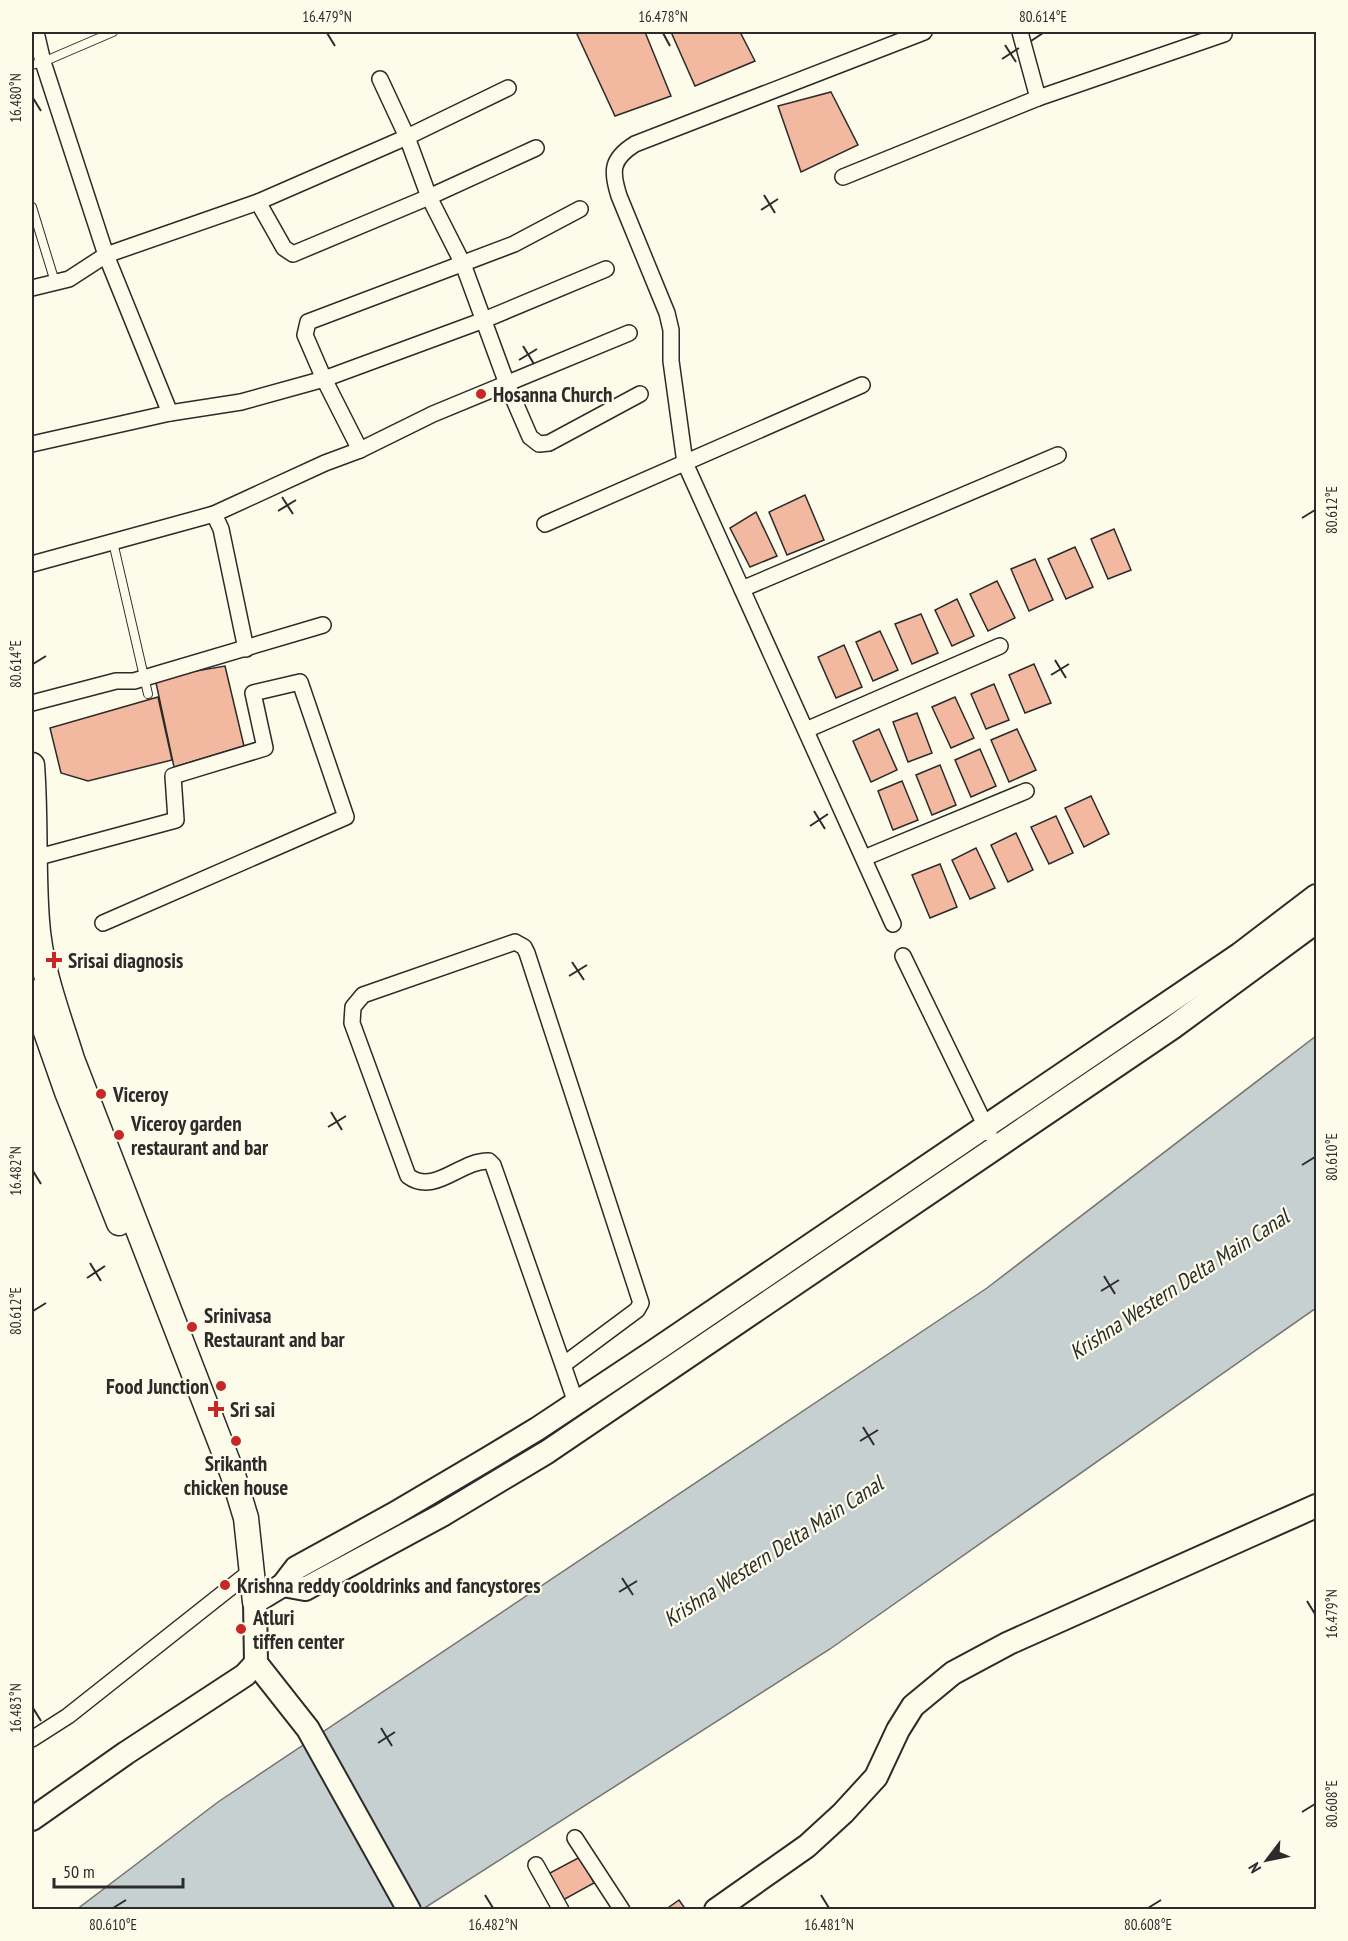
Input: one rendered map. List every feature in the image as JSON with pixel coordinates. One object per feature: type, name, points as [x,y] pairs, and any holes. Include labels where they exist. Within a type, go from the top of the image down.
[{"type":"main road","points":[[32,765],[37,922],[42,958],[72,1059],[233,1475],[246,1518],[255,1602],[256,1663],[308,1729],[409,1910]]},
{"type":"main road","points":[[283,1586],[305,1589],[442,1515],[547,1452],[995,1147],[1192,1000],[1240,954],[1317,896]]},
{"type":"main road","points":[[255,1602],[283,1586],[296,1568],[422,1498],[537,1429],[985,1125],[1317,922]]},
{"type":"main road","points":[[32,992],[67,1092],[146,1286],[236,1523],[247,1534]]},
{"type":"main road","points":[[653,1352],[665,1373]]},
{"type":"main road","points":[[716,1910],[807,1846],[843,1813],[876,1777],[898,1730],[913,1706],[953,1673],[1010,1643],[1317,1506]]},
{"type":"main road","points":[[32,1820],[126,1753],[219,1693],[256,1663]]},
{"type":"street","points":[[36,32],[37,64],[106,255],[170,413]]},
{"type":"street","points":[[893,924],[685,463],[671,361],[671,330],[667,313],[619,196],[614,181],[614,169],[617,159],[635,144],[924,32]]},
{"type":"street","points":[[1020,32],[1038,98]]},
{"type":"street","points":[[843,177],[1038,98],[1224,34]]},
{"type":"street","points":[[380,79],[407,137],[429,197],[463,264],[507,384],[530,437],[539,444],[549,443],[640,394]]},
{"type":"street","points":[[32,288],[56,284],[69,279],[106,255],[258,202],[407,137],[508,87]]},
{"type":"street","points":[[258,202],[284,248],[293,254],[429,197],[536,148]]},
{"type":"street","points":[[360,450],[324,380],[305,335],[309,322],[514,244],[580,209]]},
{"type":"street","points":[[32,444],[170,413],[241,402],[324,380],[484,320],[606,269]]},
{"type":"street","points":[[32,564],[214,514],[325,463],[360,450],[433,414],[629,333]]},
{"type":"street","points":[[545,524],[862,385]]},
{"type":"street","points":[[742,589],[1058,455]]},
{"type":"street","points":[[214,514],[221,529],[246,649]]},
{"type":"street","points":[[32,703],[116,681],[134,681],[323,625]]},
{"type":"street","points":[[806,730],[1000,646]]},
{"type":"street","points":[[35,858],[176,820],[173,777],[265,748],[253,693],[300,682],[346,817],[103,923]]},
{"type":"street","points":[[864,858],[1026,791]]},
{"type":"street","points":[[563,1365],[637,1311],[641,1303],[527,953],[524,947],[515,942],[363,995],[353,1007],[352,1023],[408,1176],[421,1183],[431,1182],[478,1162],[489,1161],[493,1165],[576,1403]]},
{"type":"street","points":[[903,956],[995,1147]]},
{"type":"street","points":[[32,1739],[68,1716],[250,1572]]},
{"type":"street","points":[[575,1838],[622,1910]]},
{"type":"street","points":[[536,1865],[561,1910]]},
{"type":"lane","points":[[37,64],[113,32]]},
{"type":"lane","points":[[32,207],[56,284]]},
{"type":"lane","points":[[113,542],[148,694]]},
{"type":"water","name":"Krishna Western Delta Main Canal","points":[[1316,1036],[1316,1308],[830,1649],[423,1909],[76,1910],[218,1802],[987,1288]]},
{"type":"building","points":[[576,32],[645,32],[671,96],[615,116]]},
{"type":"building","points":[[671,32],[740,32],[755,61],[695,86]]},
{"type":"building","points":[[831,92],[858,145],[801,172],[778,106]]},
{"type":"building","points":[[805,495],[824,540],[787,555],[769,512]]},
{"type":"building","points":[[756,512],[777,556],[750,567],[730,528]]},
{"type":"building","points":[[1114,529],[1131,570],[1108,579],[1091,539]]},
{"type":"building","points":[[1075,547],[1093,587],[1066,599],[1048,559]]},
{"type":"building","points":[[1035,559],[1053,600],[1029,611],[1011,569]]},
{"type":"building","points":[[997,581],[1015,618],[988,631],[970,594]]},
{"type":"building","points":[[957,599],[974,636],[952,646],[935,610]]},
{"type":"building","points":[[921,614],[938,653],[912,664],[895,624]]},
{"type":"building","points":[[880,631],[898,670],[873,681],[856,642]]},
{"type":"building","points":[[844,645],[862,687],[836,698],[818,657]]},
{"type":"building","points":[[1034,664],[1051,703],[1025,713],[1009,675]]},
{"type":"building","points":[[225,666],[244,746],[174,767],[155,678]]},
{"type":"building","points":[[994,684],[1009,720],[986,729],[971,694]]},
{"type":"building","points":[[158,697],[172,760],[88,781],[61,773],[50,728]]},
{"type":"building","points":[[955,697],[974,738],[951,748],[932,707]]},
{"type":"building","points":[[917,713],[932,753],[908,762],[893,722]]},
{"type":"building","points":[[879,729],[897,770],[871,782],[853,741]]},
{"type":"building","points":[[1017,729],[1036,770],[1009,782],[991,740]]},
{"type":"building","points":[[980,749],[996,786],[971,797],[955,760]]},
{"type":"building","points":[[940,765],[956,805],[932,815],[916,775]]},
{"type":"building","points":[[902,781],[918,820],[893,830],[878,791]]},
{"type":"building","points":[[1091,796],[1109,834],[1084,847],[1065,808]]},
{"type":"building","points":[[1056,816],[1073,853],[1049,864],[1031,827]]},
{"type":"building","points":[[1016,833],[1033,870],[1008,882],[991,845]]},
{"type":"building","points":[[976,848],[995,888],[970,899],[952,860]]},
{"type":"building","points":[[940,864],[957,907],[930,918],[912,875]]},
{"type":"building","points":[[580,1857],[594,1883],[563,1900],[548,1874]]},
{"type":"building","points":[[679,1900],[686,1910],[665,1910]]},
{"type":"place","name":"Hosanna Church","points":[[481,394]]},
{"type":"place","name":"Srisai diagnosis","points":[[54,960]]},
{"type":"place","name":"Viceroy","points":[[101,1094]]},
{"type":"place","name":"Viceroy garden restaurant and bar","points":[[119,1135]]},
{"type":"place","name":"Srinivasa Restaurant and bar","points":[[192,1327]]},
{"type":"place","name":"Food Junction","points":[[221,1386]]},
{"type":"place","name":"Sri sai","points":[[216,1409]]},
{"type":"place","name":"Srikanth chicken house","points":[[236,1441]]},
{"type":"place","name":"Krishna reddy cooldrinks and fancystores","points":[[225,1585]]},
{"type":"place","name":"Atluri tiffen center","points":[[241,1629]]}]
